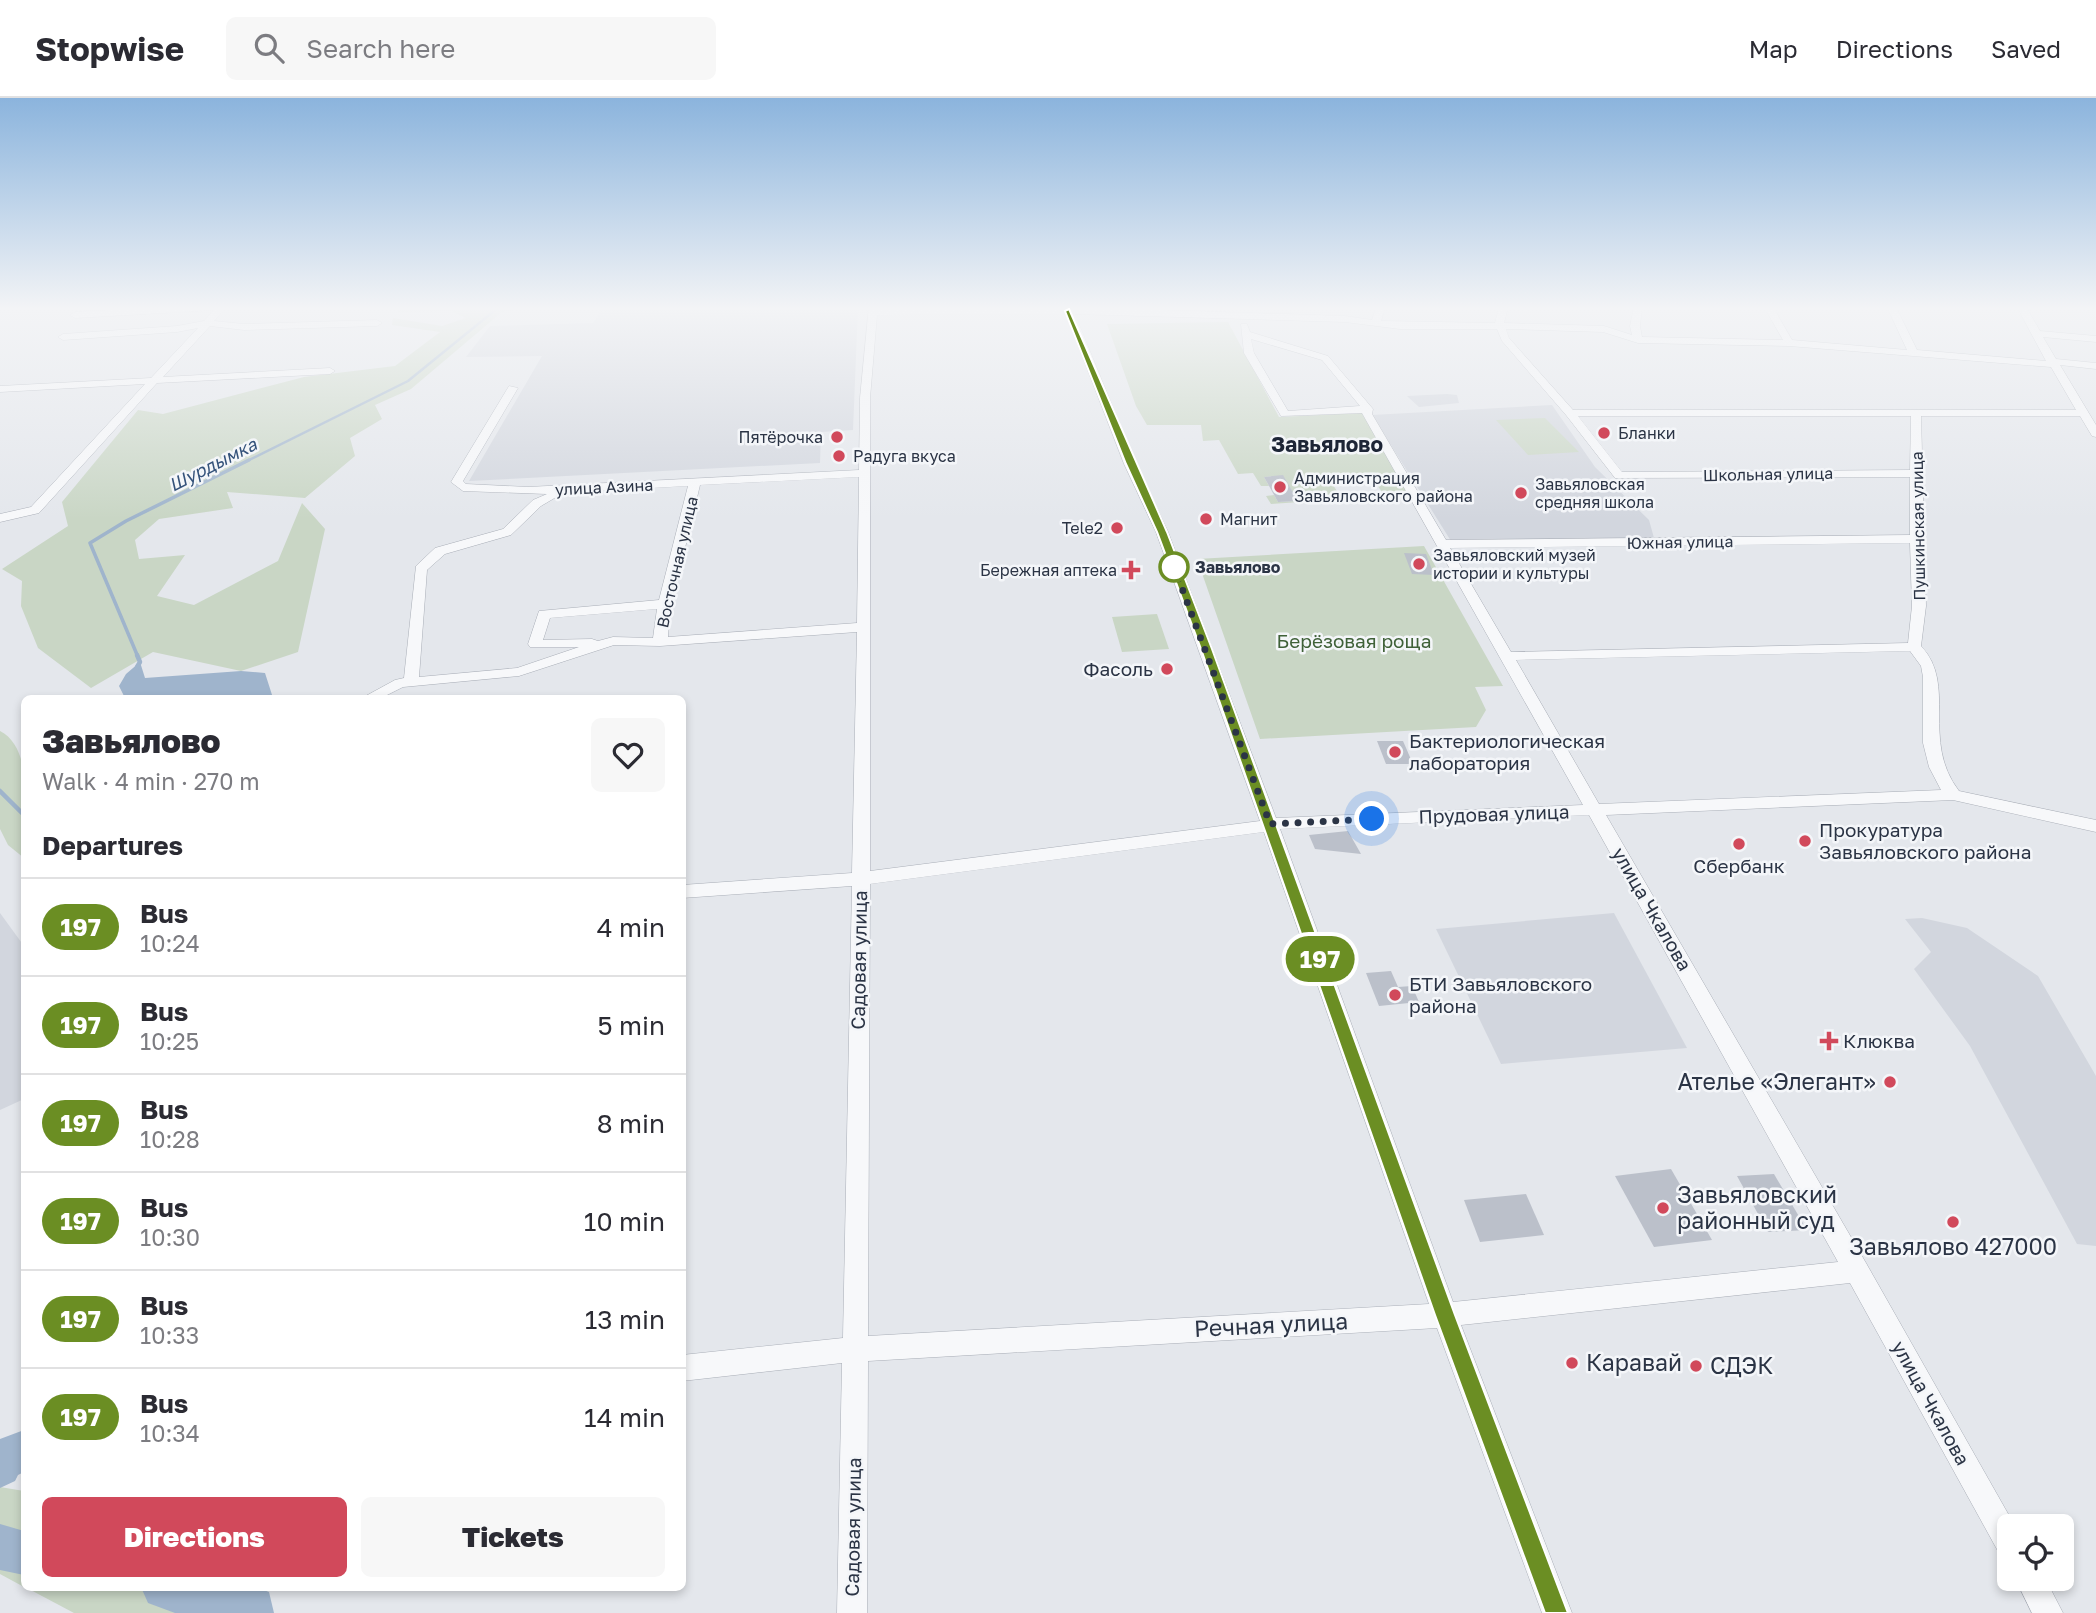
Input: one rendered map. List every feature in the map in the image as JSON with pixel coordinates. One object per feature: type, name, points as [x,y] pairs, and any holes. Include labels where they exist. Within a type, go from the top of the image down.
[{"type":"street","points":[[0,518],[35,510],[158,378]]},
{"type":"street","points":[[0,389],[231,378]]},
{"type":"street","name":"Садовая улица","points":[[852,1613],[864,628],[863,473],[867,378]]},
{"type":"street","points":[[1096,378],[1130,464],[1162,532],[1270,824],[1445,1315],[1557,1613]]},
{"type":"street","points":[[1264,378],[1285,414],[1368,409]]},
{"type":"street","name":"улица Чкалова","points":[[1342,378],[1368,409],[1367,414],[1444,544],[1858,1271],[1997,1521]]},
{"type":"street","points":[[1539,378],[1570,413],[2084,413]]},
{"type":"street","points":[[2061,378],[2096,434]]},
{"type":"street","name":"улица Азина","points":[[513,388],[457,482],[463,487],[493,490],[565,489],[863,473]]},
{"type":"street","name":"Пушкинская улица","points":[[1914,647],[1919,625],[1922,584],[1916,539],[1916,412]]},
{"type":"street","name":"Школьная улица","points":[[1570,413],[1619,476],[1917,473]]},
{"type":"street","name":"Восточная улица","points":[[660,642],[664,604],[695,482]]},
{"type":"street","points":[[411,682],[421,569],[440,551],[507,531],[537,503],[565,489]]},
{"type":"street","name":"Южная улица","points":[[1444,544],[1916,539]]},
{"type":"street","points":[[664,604],[544,614],[535,644],[660,642],[864,628]]},
{"type":"street","points":[[374,695],[382,690],[411,682],[519,672],[612,641]]},
{"type":"street","points":[[1507,656],[1914,647],[1927,661],[1933,681],[1930,734],[1935,765],[1953,795]]},
{"type":"street","name":"Прудовая улица","points":[[686,892],[860,879],[1270,824],[1953,795],[2096,826]]},
{"type":"street","name":"Речная улица","points":[[686,1367],[854,1349],[1445,1315],[1858,1271]]},
{"type":"street","points":[[2036,1591],[2048,1613]]},
{"type":"shaded area","points":[[529,378],[855,378],[853,430],[821,432],[820,463],[469,481]]},
{"type":"shaded area","points":[[1457,395],[1459,403],[1419,407],[1407,396]]},
{"type":"shaded area","name":"Завьяловская средняя школа","points":[[1552,405],[1595,467],[1649,520],[1654,538],[1451,541],[1372,415]]},
{"type":"shaded area","points":[[0,913],[21,942],[21,1100],[0,1110]]},
{"type":"shaded area","points":[[1614,913],[1687,1048],[1501,1064],[1436,929]]},
{"type":"shaded area","points":[[1922,918],[1967,928],[2038,976],[2096,1076],[2096,1246],[2077,1244],[1970,1046],[1914,969],[1931,952],[1905,919]]},
{"type":"green space","points":[[301,378],[424,378],[411,389],[375,405],[382,419],[350,438],[355,456],[305,498],[227,492],[233,508],[159,519],[135,540],[139,559],[185,555],[157,596],[194,605],[278,561],[302,503],[325,529],[298,652],[241,671],[153,652],[91,688],[38,648],[21,606],[22,581],[2,569],[68,526],[62,502],[138,410],[163,414]]},
{"type":"green space","points":[[1126,378],[1258,378],[1279,417],[1362,413],[1410,494],[1385,496],[1369,474],[1328,477],[1342,499],[1271,504],[1266,496],[1274,495],[1278,502],[1298,501],[1283,476],[1264,477],[1269,486],[1261,486],[1253,473],[1238,474],[1219,440],[1203,441],[1201,425],[1147,425],[1136,406]]},
{"type":"green space","points":[[1545,418],[1579,452],[1528,455],[1496,420]]},
{"type":"green space","name":"Берёзовая роща","points":[[1424,546],[1503,686],[1475,687],[1486,710],[1476,727],[1260,739],[1197,559]]},
{"type":"green space","points":[[1157,614],[1169,649],[1122,652],[1112,617]]},
{"type":"green space","points":[[0,731],[11,740],[21,760],[21,856],[8,845],[0,829]]},
{"type":"green space","points":[[0,1487],[21,1490],[21,1585],[0,1574]]},
{"type":"green space","points":[[33,1591],[205,1591],[208,1613],[74,1613]]},
{"type":"water","points":[[140,662],[145,678],[241,671],[265,673],[272,695],[124,695],[119,686],[126,674]]},
{"type":"building","name":"Администрация Завьяловского района","points":[[1283,475],[1298,501],[1278,502],[1264,477]]},
{"type":"building","name":"Завьяловский музей истории и культуры","points":[[1404,553],[1426,554],[1434,575],[1412,574]]},
{"type":"building","name":"Бактериологическая лаборатория","points":[[1377,741],[1403,741],[1413,764],[1386,764]]},
{"type":"building","points":[[1348,831],[1361,854],[1315,849],[1309,835]]},
{"type":"building","name":"БТИ Завьяловского района","points":[[1391,971],[1398,987],[1412,986],[1419,1002],[1379,1006],[1366,973]]},
{"type":"building","name":"Завьяловский районный суд","points":[[1671,1169],[1712,1240],[1654,1247],[1615,1176]]},
{"type":"building","points":[[1774,1174],[1807,1230],[1768,1232],[1737,1176]]},
{"type":"building","points":[[1526,1194],[1544,1235],[1480,1242],[1464,1200]]},
{"type":"waterway","name":"Шурдымка","points":[[245,462],[412,378]]},
{"type":"waterway","name":"Шурдымка","points":[[138,657],[90,543],[126,521],[249,460]]},
{"type":"waterway","name":"Шурдымка","points":[[137,655],[140,662],[137,667]]},
{"type":"waterway","points":[[0,791],[21,812]]},
{"type":"waterway","points":[[0,1466],[3,1459],[21,1452]]},
{"type":"waterway","points":[[0,1547],[21,1552]]},
{"type":"waterway","points":[[180,1591],[252,1609],[251,1613]]},
{"type":"bus line","name":"197","points":[[1096,378],[1130,464],[1166,541],[1174,568],[1207,649],[1288,869],[1445,1315],[1557,1613]]},
{"type":"place","name":"Бланки","points":[[1604,433]]},
{"type":"place","name":"Пятёрочка","points":[[837,437]]},
{"type":"place","name":"Радуга вкуса","points":[[839,456]]},
{"type":"place","name":"Администрация Завьяловского района","points":[[1280,487]]},
{"type":"place","name":"Завьяловская средняя школа","points":[[1521,493]]},
{"type":"place","name":"Магнит","points":[[1206,519]]},
{"type":"place","name":"Tele2","points":[[1117,528]]},
{"type":"place","name":"Завьяловский музей истории и культуры","points":[[1419,564]]},
{"type":"place","name":"Завьялово","points":[[1174,567]]},
{"type":"place","name":"Бережная аптека","points":[[1131,570]]},
{"type":"place","name":"Фасоль","points":[[1167,669]]},
{"type":"place","name":"Бактериологическая лаборатория","points":[[1395,752]]},
{"type":"place","name":"Прокуратура Завьяловского района","points":[[1805,841]]},
{"type":"place","name":"Сбербанк","points":[[1739,844]]},
{"type":"place","name":"БТИ Завьяловского района","points":[[1395,995]]},
{"type":"place","name":"Клюква","points":[[1829,1041]]},
{"type":"place","name":"Ателье «Элегант»","points":[[1890,1082]]},
{"type":"place","name":"Завьяловский районный суд","points":[[1663,1208]]},
{"type":"place","name":"Завьялово 427000","points":[[1953,1222]]},
{"type":"place","name":"Каравай","points":[[1572,1363]]},
{"type":"place","name":"СДЭК","points":[[1696,1366]]},
{"type":"district","name":"Завьялово","points":[[1327,445]]},
{"type":"route","points":[[1174,567],[1207,649],[1270,824],[1372,819]]}]
